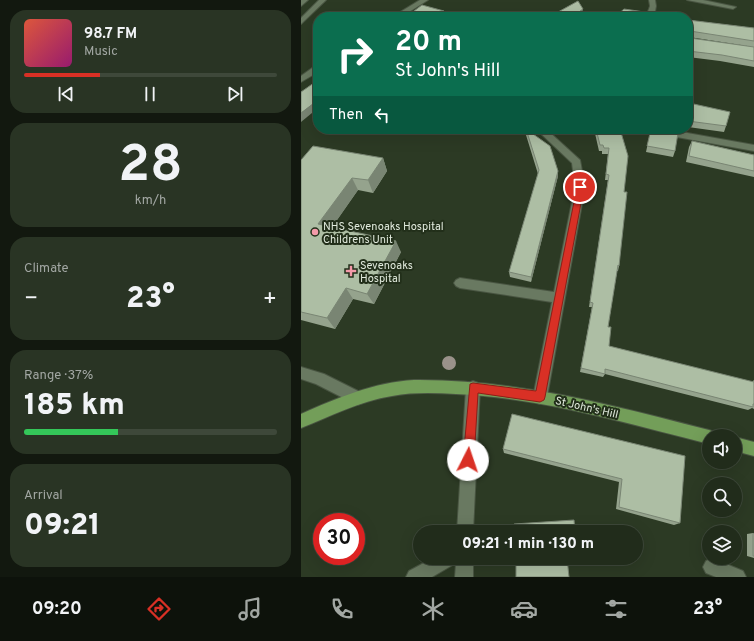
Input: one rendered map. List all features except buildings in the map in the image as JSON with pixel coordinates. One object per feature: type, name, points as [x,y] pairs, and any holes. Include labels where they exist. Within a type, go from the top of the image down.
[{"type":"main road","name":"St John's Hill","points":[[301,421],[357,398],[405,387],[473,388],[540,397],[624,415],[702,435]]},
{"type":"main road","points":[[742,446],[754,449]]},
{"type":"street","points":[[301,4],[305,0]]},
{"type":"street","points":[[301,22],[323,0]]},
{"type":"street","points":[[651,12],[652,0]]},
{"type":"street","points":[[690,0],[723,3],[733,7]]},
{"type":"street","points":[[404,12],[420,1]]},
{"type":"street","points":[[301,80],[313,72]]},
{"type":"street","points":[[540,397],[580,187],[577,162],[546,134]]},
{"type":"street","points":[[677,134],[754,148]]},
{"type":"street","points":[[460,283],[559,298]]},
{"type":"street","points":[[301,373],[319,379],[357,398]]},
{"type":"street","points":[[465,525],[473,388]]},
{"type":"street","points":[[415,577],[437,565]]},
{"type":"street","points":[[464,577],[465,565]]},
{"type":"street","points":[[712,567],[737,577]]},
{"type":"place","name":"NHS Sevenoaks Hospital Childrens Unit","points":[[315,232]]},
{"type":"place","name":"Sevenoaks Hospital","points":[[351,271]]},
{"type":"route","points":[[468,460],[473,388],[540,397],[580,187]]}]
